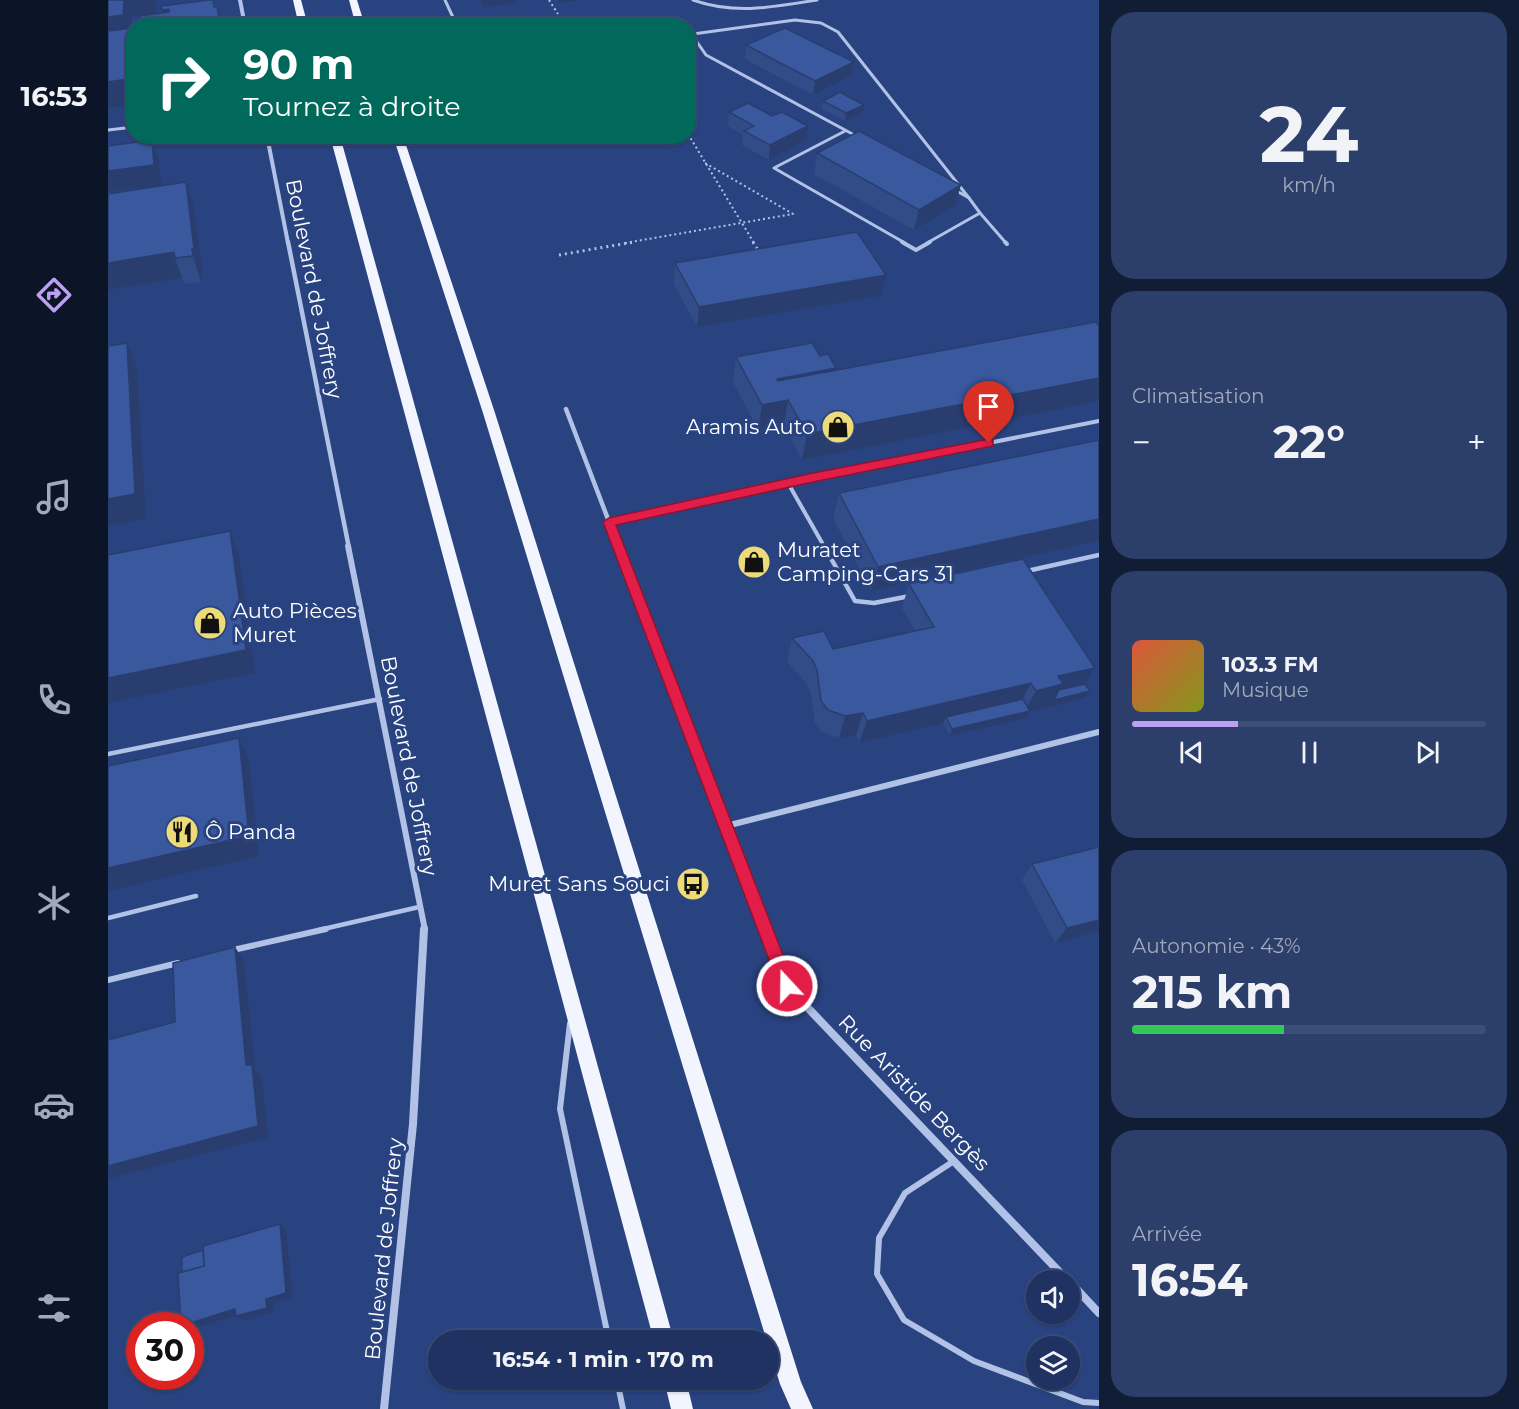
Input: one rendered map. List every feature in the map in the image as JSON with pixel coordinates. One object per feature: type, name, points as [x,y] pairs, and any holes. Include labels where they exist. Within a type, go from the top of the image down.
[{"type":"main road","points":[[297,0],[302,18]]},
{"type":"main road","points":[[353,0],[359,18]]},
{"type":"main road","points":[[337,144],[661,1330]]},
{"type":"main road","points":[[401,144],[489,413],[791,1384],[802,1409]]},
{"type":"main road","points":[[677,1390],[682,1409]]},
{"type":"street","points":[[240,0],[243,18]]},
{"type":"street","name":"Boulevard de Joffrery","points":[[268,144],[425,932],[413,1124],[384,1409]]},
{"type":"street","name":"Rue Aristide Bergès","points":[[566,409],[787,986],[1058,1270]]},
{"type":"street","points":[[726,826],[1099,732]]},
{"type":"street","name":"Rue Aristide Bergès","points":[[1080,1293],[1099,1313]]},
{"type":"lane","points":[[445,0],[453,18]]},
{"type":"lane","points":[[693,0],[708,7],[728,10],[817,0]]},
{"type":"lane","points":[[696,34],[795,20],[821,22],[838,32],[1007,244]]},
{"type":"lane","points":[[696,39],[706,55],[866,142]]},
{"type":"lane","points":[[108,130],[126,128]]},
{"type":"lane","points":[[845,131],[774,168],[916,250],[980,213]]},
{"type":"lane","points":[[948,186],[969,198]]},
{"type":"lane","points":[[609,522],[788,483],[1099,421]]},
{"type":"lane","points":[[788,483],[855,601],[874,603],[919,594]]},
{"type":"lane","points":[[1020,572],[1099,555]]},
{"type":"lane","points":[[108,754],[380,699]]},
{"type":"lane","points":[[108,918],[196,896]]},
{"type":"lane","points":[[220,953],[419,907]]},
{"type":"lane","points":[[108,980],[187,961]]},
{"type":"lane","points":[[572,1005],[560,1109],[607,1330]]},
{"type":"lane","points":[[954,1161],[906,1193],[879,1238],[876,1274],[904,1320],[974,1361],[1083,1402],[1099,1403]]},
{"type":"lane","points":[[619,1390],[623,1409]]},
{"type":"path","points":[[549,0],[558,14]]},
{"type":"path","points":[[694,144],[761,255]]},
{"type":"path","points":[[559,255],[793,214],[705,163]]},
{"type":"building","points":[[108,0],[124,0],[123,15],[108,17]]},
{"type":"building","points":[[213,0],[219,17],[140,18],[140,16],[169,12],[169,9],[162,10],[161,6]]},
{"type":"building","points":[[785,28],[854,62],[815,81],[746,45]]},
{"type":"building","points":[[126,29],[126,79],[108,82],[108,31]]},
{"type":"building","points":[[840,92],[864,105],[846,113],[823,101]]},
{"type":"building","points":[[748,103],[772,116],[782,112],[808,126],[770,145],[744,131],[754,126],[729,112]]},
{"type":"building","points":[[859,131],[961,185],[919,210],[817,153]]},
{"type":"building","points":[[152,144],[154,165],[108,171],[108,146]]},
{"type":"building","points":[[186,182],[193,256],[175,258],[174,252],[108,263],[108,194]]},
{"type":"building","points":[[857,232],[886,275],[699,307],[675,263]]},
{"type":"building","points":[[1096,322],[1099,326],[1099,378],[807,434],[788,400],[762,405],[736,357],[812,343],[820,356],[828,354],[836,368],[777,379],[778,381]]},
{"type":"building","points":[[127,343],[135,494],[108,499],[108,346]]},
{"type":"building","points":[[1099,440],[1099,519],[878,567],[839,493]]},
{"type":"building","points":[[230,531],[246,650],[108,678],[108,555]]},
{"type":"building","points":[[1023,559],[1095,668],[1058,676],[1063,684],[1036,691],[1031,683],[867,721],[863,713],[845,716],[828,710],[821,701],[817,670],[813,661],[792,638],[824,631],[833,649],[934,627],[909,584]]},
{"type":"building","points":[[1085,684],[1090,691],[1054,700],[1059,690]]},
{"type":"building","points":[[1023,699],[1030,711],[952,729],[946,717]]},
{"type":"building","name":"Ô Panda","points":[[239,738],[249,836],[108,868],[108,766]]},
{"type":"building","points":[[1099,847],[1099,920],[1067,928],[1032,864]]},
{"type":"building","points":[[235,947],[246,1065],[252,1065],[258,1126],[108,1166],[108,1040],[175,1022],[173,963]]},
{"type":"building","points":[[280,1224],[286,1293],[266,1299],[267,1308],[236,1316],[235,1309],[204,1319],[204,1312],[180,1312],[178,1273],[204,1266],[203,1246]]},
{"type":"building","points":[[203,1250],[204,1266],[182,1272],[182,1257]]},
{"type":"place","name":"Aramis Auto","points":[[838,427]]},
{"type":"place","name":"Muratet Camping-Cars 31","points":[[754,562]]},
{"type":"place","name":"Auto Pièces Muret","points":[[210,623]]},
{"type":"place","name":"Ô Panda","points":[[182,832]]},
{"type":"place","name":"Muret Sans Souci","points":[[693,884]]},
{"type":"route","points":[[787,986],[609,522],[989,443]]}]
